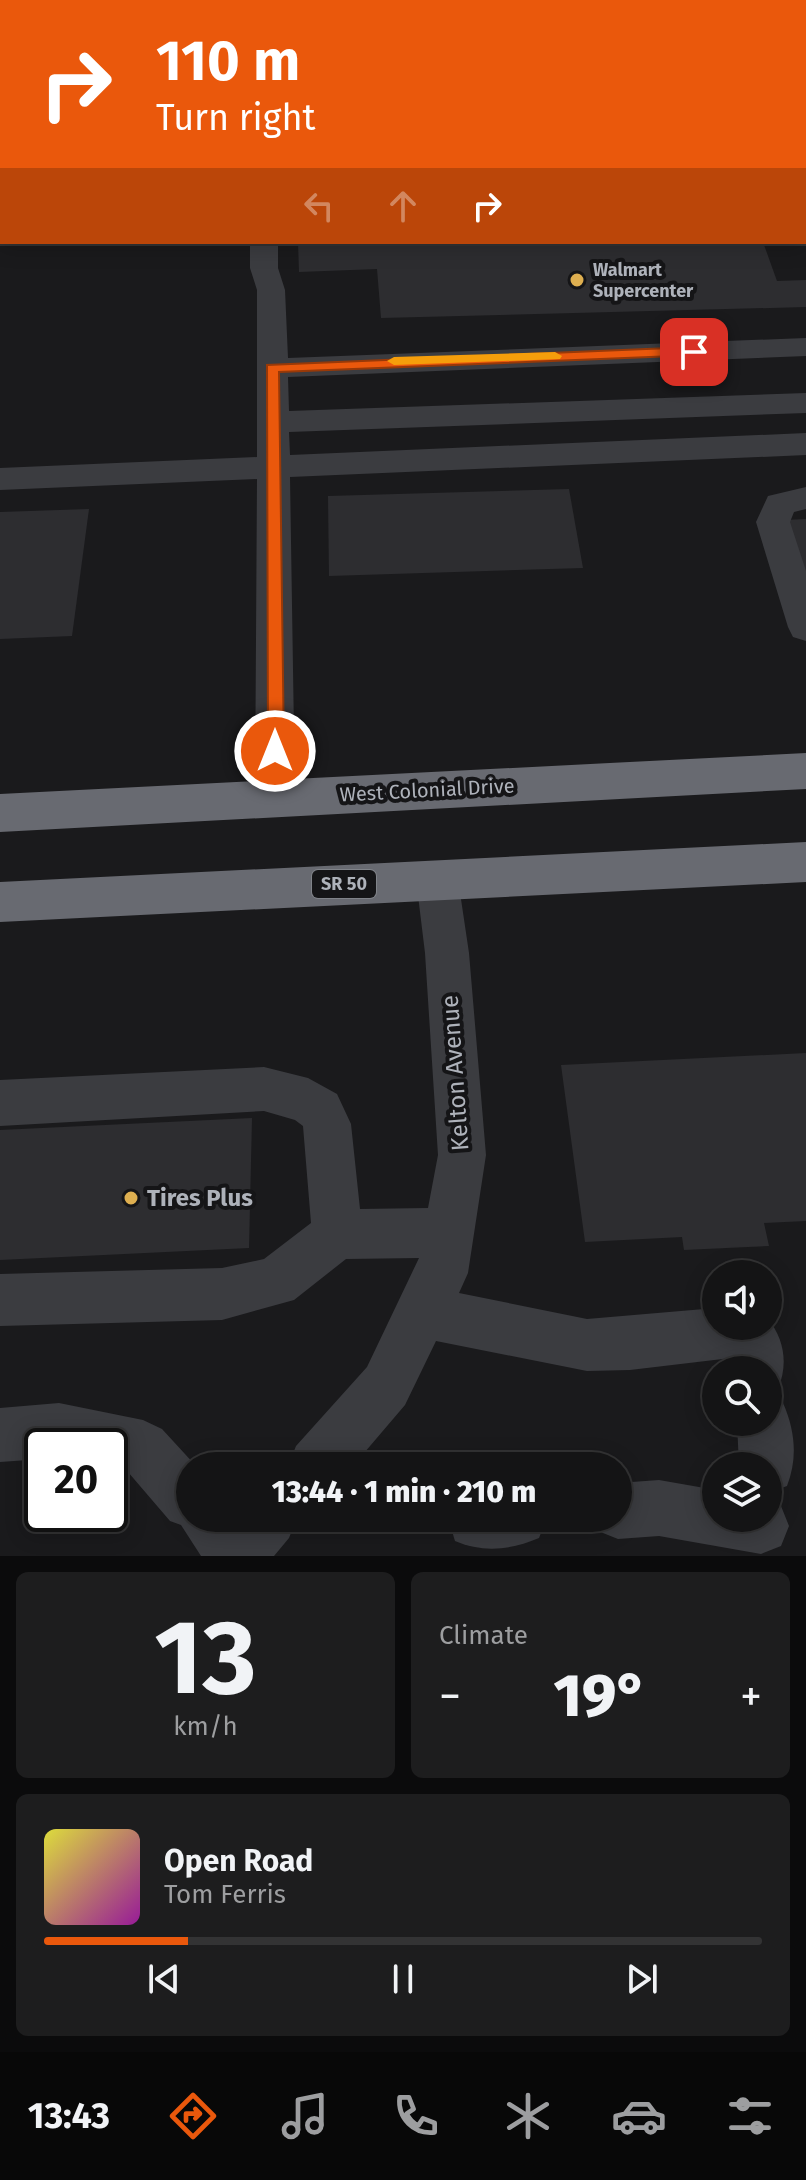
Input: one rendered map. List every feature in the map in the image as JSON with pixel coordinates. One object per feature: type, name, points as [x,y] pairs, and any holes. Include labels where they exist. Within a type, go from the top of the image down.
[{"type":"highway","name":"West Colonial Drive","points":[[0,813],[806,771]]},
{"type":"highway","name":"SR 50","points":[[0,902],[806,862]]},
{"type":"street","points":[[264,244],[264,268],[271,290],[275,797]]},
{"type":"street","points":[[272,368],[806,347]]},
{"type":"street","points":[[273,422],[806,403]]},
{"type":"street","points":[[0,479],[806,444]]},
{"type":"street","points":[[806,498],[780,504],[773,522],[806,627]]},
{"type":"street","name":"Kelton Avenue","points":[[328,1452],[386,1386],[442,1273],[462,1155],[447,953],[437,879]]},
{"type":"street","points":[[0,1103],[264,1089],[299,1097],[320,1110],[327,1124],[337,1234]]},
{"type":"street","points":[[0,1300],[222,1294],[276,1282],[337,1234],[449,1233]]},
{"type":"street","points":[[422,1312],[587,1345],[630,1344],[741,1331],[751,1336],[757,1346],[758,1356]]},
{"type":"street","points":[[0,1435],[59,1430],[143,1448],[176,1485]]},
{"type":"street","points":[[632,1510],[659,1508],[760,1533]]},
{"type":"building","name":"Walmart Supercenter","points":[[298,244],[764,244],[777,281],[806,280],[806,307],[381,318],[377,269],[299,272]]},
{"type":"building","points":[[569,489],[583,568],[329,576],[328,496]]},
{"type":"building","points":[[89,509],[72,636],[0,639],[0,512]]},
{"type":"building","points":[[806,519],[806,582],[785,520]]},
{"type":"building","points":[[806,1053],[806,1221],[764,1223],[769,1246],[684,1250],[682,1237],[585,1242],[561,1065]]},
{"type":"building","points":[[252,1118],[249,1248],[0,1260],[0,1130]]},
{"type":"slow traffic","points":[[394,361],[555,356]]},
{"type":"place","name":"Walmart Supercenter","points":[[577,280]]},
{"type":"place","name":"Tires Plus","points":[[131,1198]]},
{"type":"route","points":[[275,751],[272,368],[386,361],[694,352]]}]
